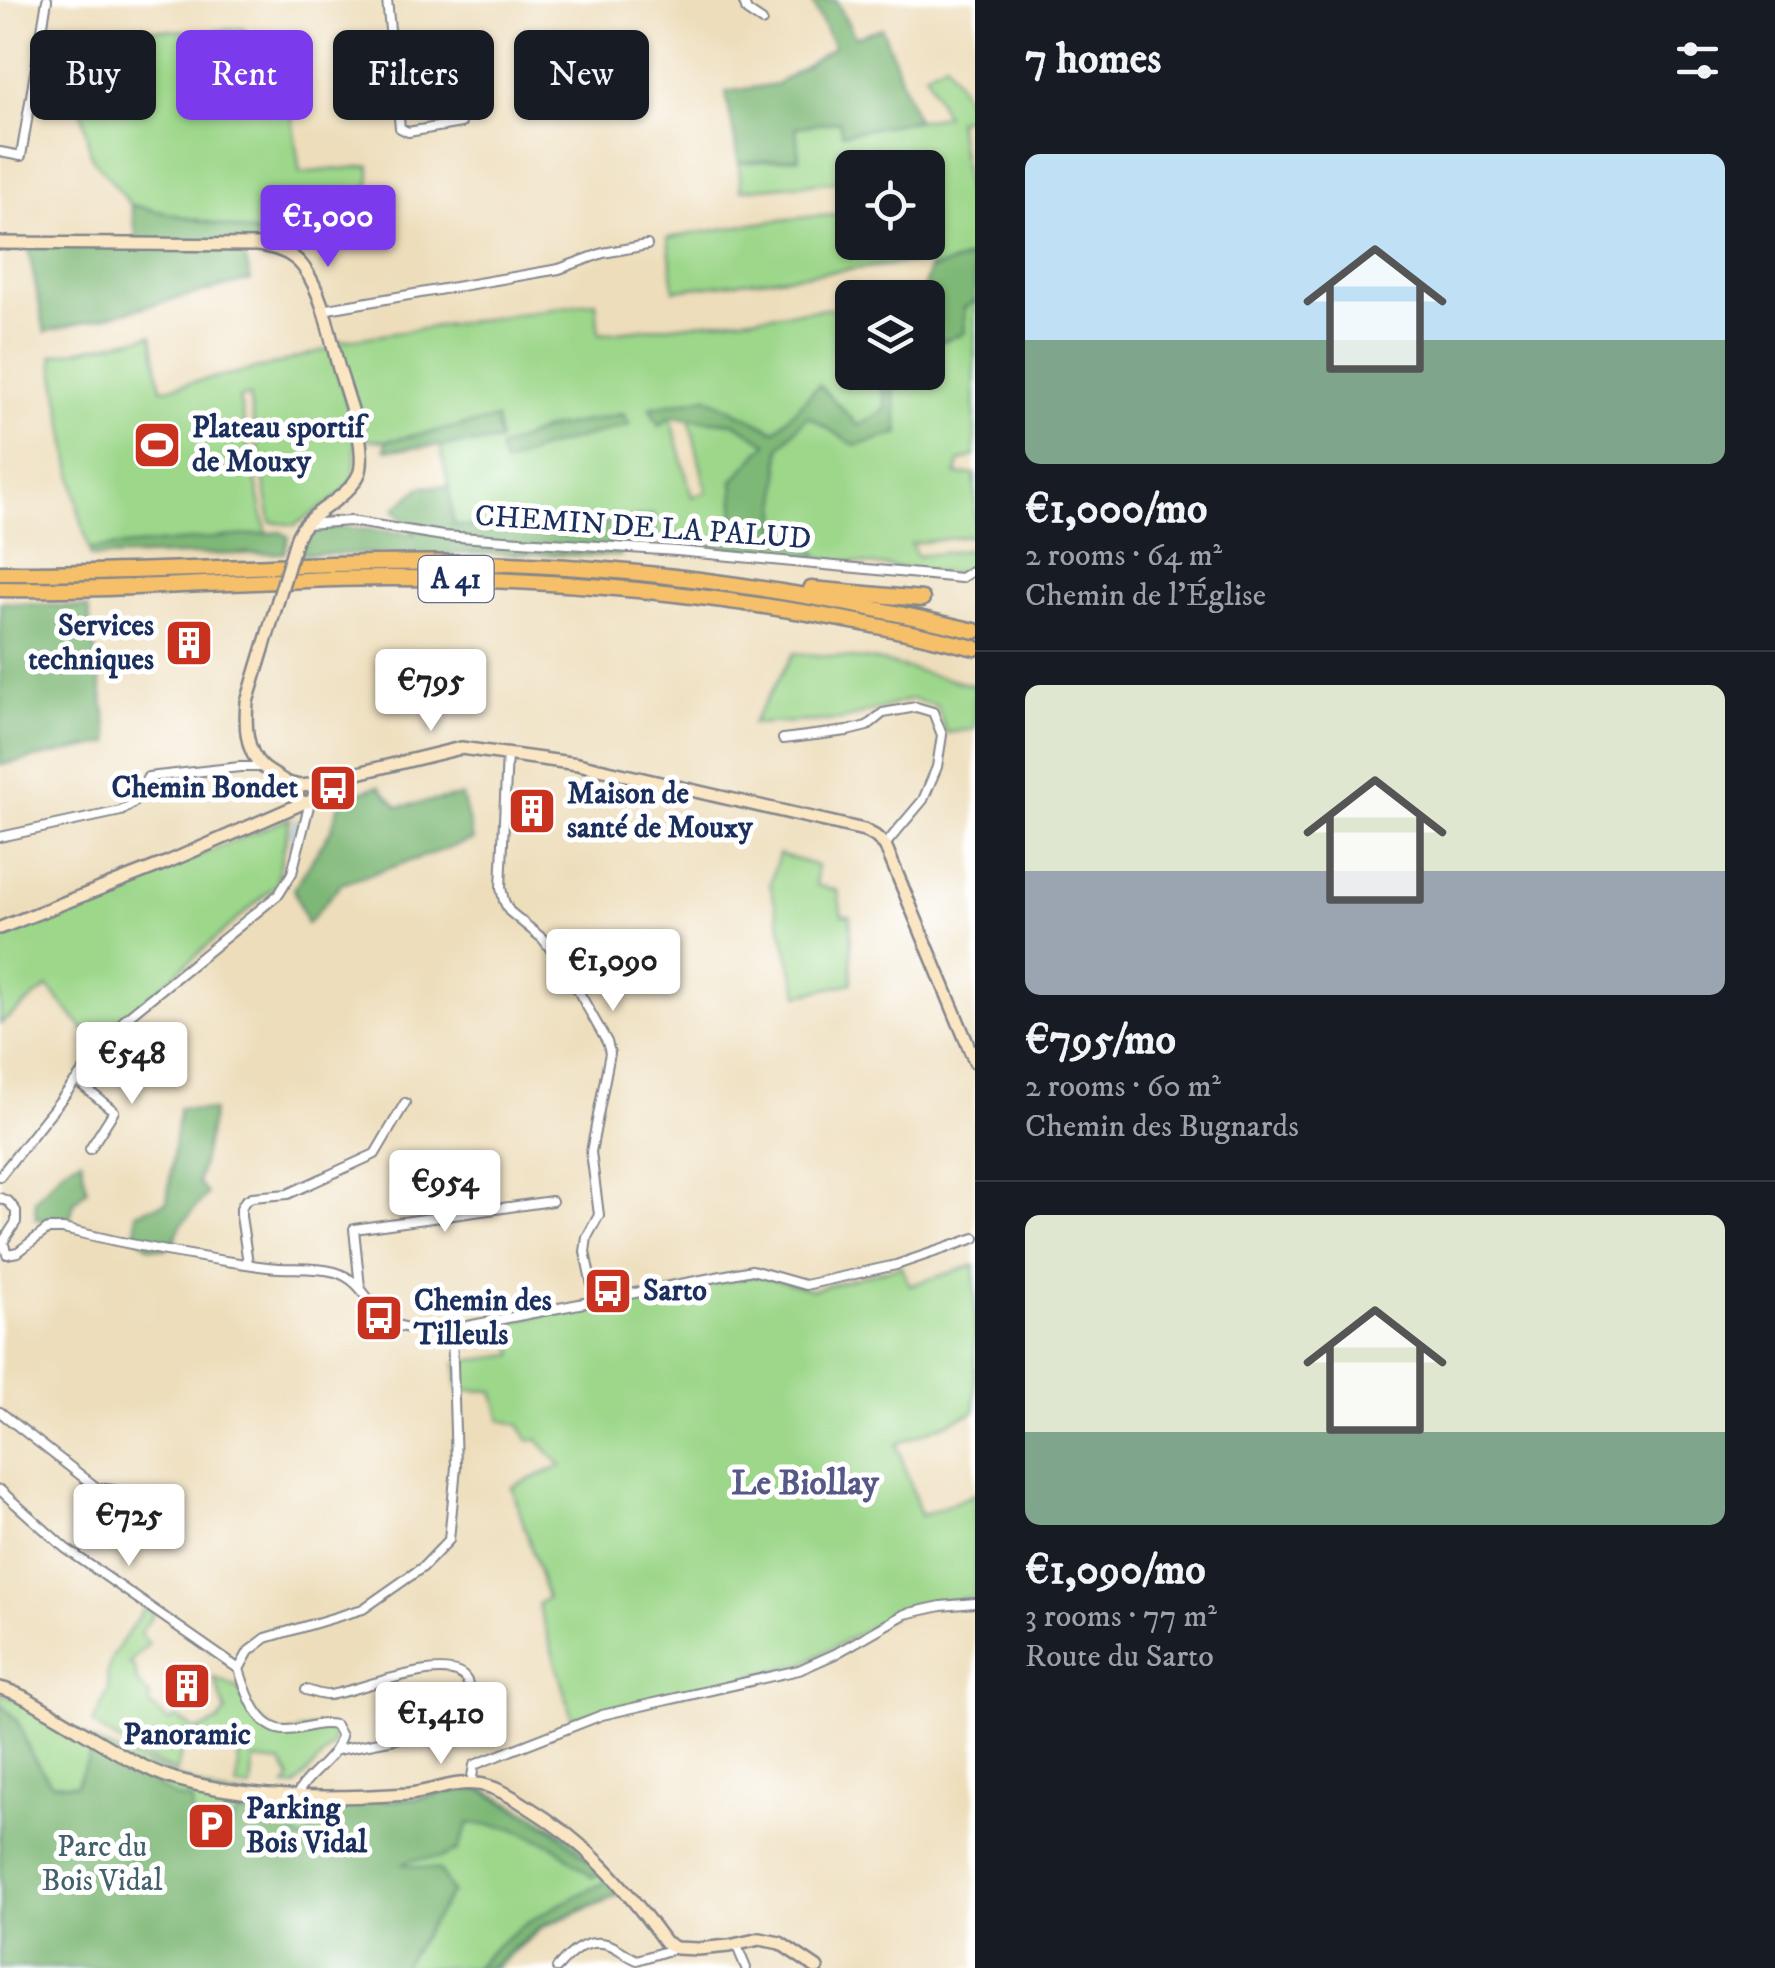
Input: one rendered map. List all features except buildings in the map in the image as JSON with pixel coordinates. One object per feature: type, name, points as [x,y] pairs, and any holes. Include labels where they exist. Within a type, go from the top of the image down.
[{"type":"highway","name":"A 41","points":[[0,573],[336,563],[543,566],[706,581],[840,602],[975,631]]},
{"type":"highway","name":"A 41","points":[[0,588],[384,578],[528,581],[748,603],[895,629],[975,648]]},
{"type":"highway","points":[[706,581],[922,599]]},
{"type":"street","points":[[0,152],[22,156],[47,0]]},
{"type":"street","points":[[387,0],[400,128],[408,132],[461,123]]},
{"type":"street","points":[[744,0],[747,11],[762,22]]},
{"type":"street","points":[[0,243],[257,245],[289,254],[302,265],[322,310],[359,438],[360,472],[345,494],[298,532],[247,702],[252,750],[263,767],[302,795],[304,820],[292,874],[280,894],[126,1018],[0,1176]]},
{"type":"street","points":[[322,310],[559,269],[602,254],[647,245]]},
{"type":"street","name":"CHEMIN DE LA PALUD","points":[[305,524],[350,521],[443,536],[677,551],[961,578],[975,569]]},
{"type":"street","points":[[783,739],[847,731],[867,726],[883,713],[916,707],[932,712],[942,735],[937,767],[923,800],[885,845]]},
{"type":"street","points":[[0,928],[168,862],[326,782],[461,748],[507,754],[578,764],[864,830],[875,836],[885,845],[975,1062]]},
{"type":"street","points":[[507,754],[504,901],[543,939],[567,971],[610,1053],[590,1152],[599,1214],[587,1237],[586,1252],[595,1300]]},
{"type":"street","points":[[0,837],[122,811],[133,804],[148,777],[263,767]]},
{"type":"street","points":[[77,1081],[114,1111],[90,1149]]},
{"type":"street","points":[[248,1263],[240,1216],[245,1201],[260,1195],[288,1194],[375,1154],[405,1103]]},
{"type":"street","points":[[0,1198],[16,1210],[16,1222],[3,1242],[7,1254],[18,1252],[48,1228],[268,1267],[310,1267],[350,1278],[392,1322],[414,1328],[452,1328],[752,1270],[806,1285],[896,1265],[975,1238]]},
{"type":"street","points":[[360,1286],[354,1229],[552,1202]]},
{"type":"street","points":[[239,1669],[249,1652],[266,1638],[363,1608],[423,1568],[450,1540],[456,1466],[452,1328]]},
{"type":"street","points":[[0,1412],[97,1488],[114,1490]]},
{"type":"street","points":[[0,1490],[65,1548],[239,1669],[251,1703],[271,1725],[284,1730],[324,1722],[335,1725],[341,1736],[337,1750],[297,1796]]},
{"type":"street","points":[[472,1781],[474,1765],[602,1715],[799,1670],[905,1614],[975,1602]]},
{"type":"street","points":[[306,1690],[326,1696],[411,1673],[451,1670],[468,1682],[469,1697],[448,1714],[400,1738],[337,1750]]},
{"type":"street","points":[[0,1688],[25,1697],[143,1765],[173,1778],[234,1791],[297,1796],[414,1794],[472,1781],[485,1785],[512,1797],[571,1835],[611,1874],[671,1945]]},
{"type":"street","points":[[557,1968],[582,1946],[610,1944],[633,1958],[645,1958],[671,1945],[698,1949],[760,1939],[780,1943],[816,1968]]},
{"type":"street","points":[[741,1943],[746,1965]]},
{"type":"green space","points":[[811,0],[836,0],[855,37],[882,28],[917,120],[842,134],[839,121],[796,127],[799,158],[739,163],[726,92],[777,84],[834,47]]},
{"type":"green space","points":[[115,27],[176,30],[176,120],[293,120],[300,173],[370,166],[370,207],[333,219],[292,250],[265,235],[131,205],[91,156],[84,120],[156,120],[156,30]]},
{"type":"green space","points":[[946,62],[975,114],[957,120],[969,208],[975,209],[975,256],[929,270],[931,260],[945,260],[945,150],[835,150],[835,182],[741,190],[739,163],[799,157],[795,127],[839,121],[842,133],[945,116],[926,73]]},
{"type":"green space","points":[[131,205],[265,235],[292,250],[243,250],[251,280],[45,332],[28,248],[137,239]]},
{"type":"green space","points":[[835,216],[835,260],[931,260],[674,290],[668,238]]},
{"type":"green space","points":[[975,256],[975,301],[964,308],[965,333],[945,340],[945,280],[926,280],[929,270]]},
{"type":"green space","points":[[975,301],[975,456],[959,462],[956,475],[975,474],[975,535],[911,544],[917,556],[975,549],[975,563],[963,572],[942,573],[818,558],[816,550],[777,540],[780,447],[808,416],[856,445],[898,433],[893,390],[945,390],[945,340],[964,333],[964,308]]},
{"type":"green space","points":[[596,302],[599,334],[835,308],[835,390],[883,390],[886,410],[858,426],[819,385],[775,431],[707,397],[650,408],[659,426],[671,417],[692,497],[707,492],[689,418],[734,423],[767,443],[733,481],[735,522],[715,546],[656,541],[653,515],[543,535],[453,525],[440,446],[498,441],[496,420],[386,441],[364,439],[336,342]],"holes":[[[630,424],[543,448],[505,464],[545,429]]]},
{"type":"green space","name":"Plateau sportif de Mouxy","points":[[152,335],[161,389],[331,348],[354,439],[353,474],[347,487],[295,525],[271,522],[249,396],[239,398],[267,535],[89,549],[78,508],[52,356]]},
{"type":"green space","points":[[819,385],[859,426],[886,409],[883,390],[893,390],[899,433],[856,446],[808,416],[780,447],[777,539],[816,550],[818,558],[715,546],[735,522],[733,481],[767,443],[734,423],[671,417],[659,426],[650,408],[707,397],[775,431]]},
{"type":"green space","points":[[623,414],[630,425],[543,448],[504,465],[499,449],[545,429]]},
{"type":"green space","points":[[496,419],[499,441],[385,450],[386,441]]},
{"type":"green space","points":[[449,486],[453,525],[543,535],[654,515],[656,541],[626,543],[620,556],[299,554],[306,535],[328,526],[415,534],[394,509],[421,487]]},
{"type":"green space","points":[[281,532],[289,537],[284,553],[91,557],[89,549]]},
{"type":"green space","points":[[0,602],[88,608],[110,743],[0,765]]},
{"type":"green space","points":[[794,653],[875,660],[975,686],[975,729],[946,733],[937,706],[912,699],[842,720],[752,724]]},
{"type":"green space","points":[[379,786],[398,807],[462,796],[473,840],[341,884],[307,924],[294,889],[332,828],[341,798]]},
{"type":"green space","points":[[290,818],[276,885],[96,1044],[48,987],[0,1024],[0,937]]},
{"type":"green space","points":[[779,854],[817,866],[816,885],[838,891],[842,915],[850,916],[852,983],[799,995],[770,884]]},
{"type":"green space","points":[[179,1108],[213,1111],[198,1183],[207,1194],[181,1225],[173,1243],[166,1249],[149,1247],[136,1237],[136,1213],[167,1202]]},
{"type":"green space","points":[[81,1159],[87,1190],[75,1201],[68,1224],[36,1219],[35,1200],[65,1167]]},
{"type":"green space","points":[[975,1265],[975,1412],[897,1444],[921,1516],[975,1494],[975,1597],[910,1605],[803,1664],[572,1718],[538,1604],[547,1598],[512,1487],[561,1466],[537,1439],[529,1440],[519,1425],[501,1420],[493,1391],[458,1390],[456,1362],[514,1355],[509,1321],[759,1275],[812,1290],[901,1266],[910,1285]]},
{"type":"green space","points":[[144,1608],[154,1613],[140,1633],[149,1644],[129,1663],[135,1668],[137,1682],[150,1696],[150,1705],[168,1721],[177,1718],[197,1731],[219,1721],[226,1712],[214,1678],[238,1688],[256,1716],[282,1736],[319,1726],[334,1732],[333,1745],[295,1787],[286,1786],[290,1779],[281,1763],[254,1760],[251,1789],[237,1787],[239,1755],[183,1747],[176,1772],[143,1758],[93,1724],[109,1690],[107,1673],[112,1657]]},
{"type":"green space","name":"Parc du Bois Vidal","points":[[0,1693],[26,1703],[100,1745],[219,1794],[303,1804],[416,1798],[460,1788],[481,1788],[569,1837],[624,1893],[543,1927],[495,1968],[0,1968]]},
{"type":"green space","name":"Parc du Bois Vidal","points":[[0,1703],[18,1722],[31,1754],[51,1783],[76,1785],[93,1748],[176,1798],[192,1800],[191,1837],[219,1843],[238,1814],[292,1812],[294,1834],[304,1840],[335,1803],[416,1799],[481,1790],[554,1830],[602,1873],[592,1877],[552,1845],[512,1828],[469,1823],[457,1851],[403,1864],[439,1870],[452,1892],[402,1968],[0,1968]]},
{"type":"green space","points":[[610,1880],[622,1893],[543,1925],[489,1968],[475,1968],[521,1927]]},
{"type":"waterway","points":[[290,845],[296,820]]},
{"type":"place","name":"Plateau sportif de Mouxy","points":[[157,445]]},
{"type":"place","name":"Services techniques","points":[[189,643]]},
{"type":"place","name":"Chemin Bondet","points":[[333,788]]},
{"type":"place","name":"Maison de santé de Mouxy","points":[[532,811]]},
{"type":"place","name":"Sarto","points":[[608,1291]]},
{"type":"place","name":"Chemin des Tilleuls","points":[[379,1318]]},
{"type":"place","name":"Panoramic","points":[[187,1686]]},
{"type":"place","name":"Parking Bois Vidal","points":[[211,1826]]},
{"type":"district","name":"Le Biollay","points":[[805,1484]]}]
